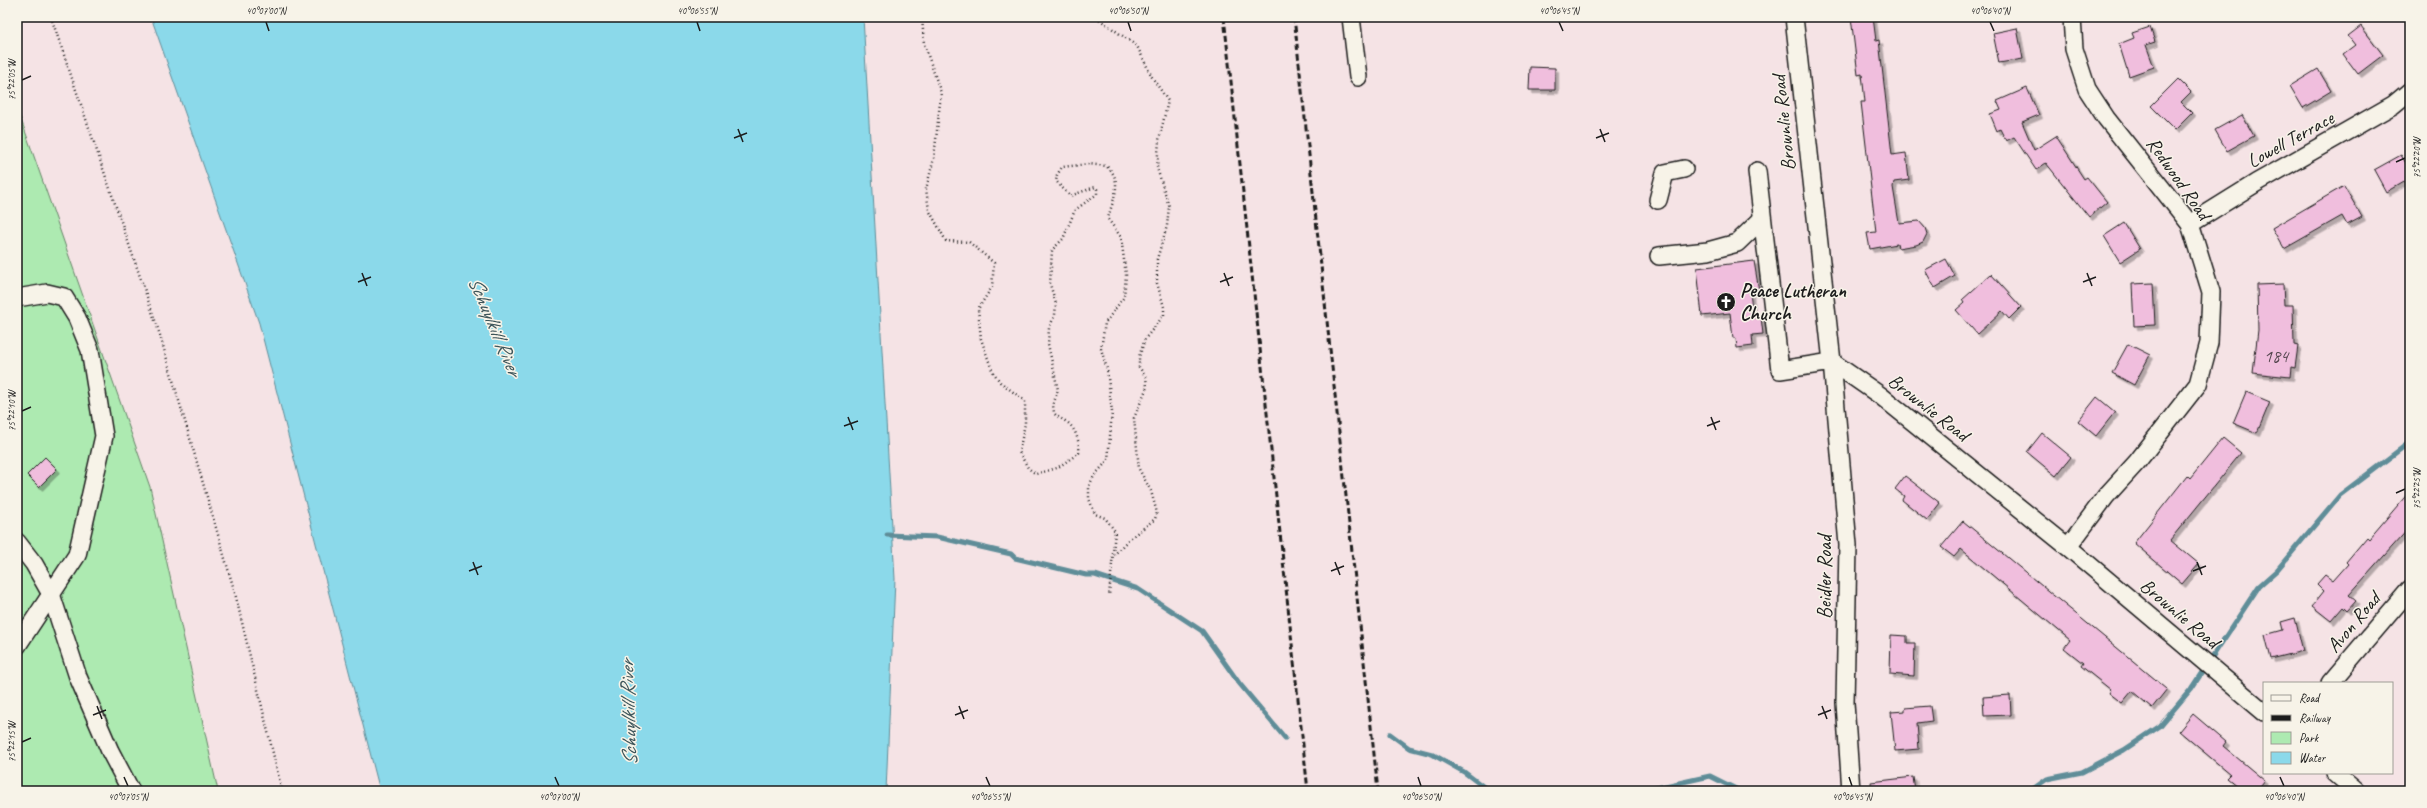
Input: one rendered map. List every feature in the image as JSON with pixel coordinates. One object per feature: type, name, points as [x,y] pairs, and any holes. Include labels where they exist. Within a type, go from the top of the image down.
[{"type":"street","points":[[1351,17],[1358,77]]},
{"type":"street","name":"Brownlie Road","points":[[1794,17],[1832,362],[1881,396],[2068,547],[2263,711]]},
{"type":"street","name":"Redwood Road","points":[[2068,547],[2106,496],[2137,462],[2198,384],[2209,343],[2211,292],[2190,224],[2106,118],[2087,88],[2074,48],[2072,17]]},
{"type":"street","name":"Lowell Terrace","points":[[2190,224],[2263,179],[2394,105],[2410,91]]},
{"type":"street","points":[[1658,200],[1665,174],[1684,169]]},
{"type":"street","points":[[1757,171],[1780,370],[1832,362]]},
{"type":"street","points":[[1659,256],[1708,251],[1737,243],[1762,219]]},
{"type":"street","points":[[17,298],[47,293],[64,298],[68,303],[77,318],[90,350],[104,436],[78,555],[17,646]]},
{"type":"street","name":"Beidler Road","points":[[1832,362],[1848,545],[1844,703],[1851,791]]},
{"type":"street","points":[[17,542],[34,564],[51,594],[78,677],[110,751],[131,791]]},
{"type":"street","name":"Avon Road","points":[[2331,682],[2410,589]]},
{"type":"street","points":[[2337,774],[2356,791]]},
{"type":"path","points":[[51,17],[159,332],[235,593],[282,791]]},
{"type":"path","points":[[922,17],[924,44],[934,67],[941,93],[934,158],[926,189],[929,210],[946,241],[969,242],[994,263],[992,287],[978,309],[981,339],[992,370],[1000,382],[1025,401],[1025,424],[1019,452],[1028,468],[1036,474],[1058,468],[1079,453],[1080,448],[1076,434],[1068,423],[1054,413],[1053,405],[1058,390],[1048,344],[1049,328],[1055,315],[1056,304],[1050,284],[1052,250],[1064,239],[1075,210],[1097,194],[1098,190],[1095,187],[1070,196],[1056,181],[1057,174],[1062,167],[1089,164],[1106,166],[1116,178],[1117,191],[1108,219],[1121,236],[1126,274],[1124,297],[1105,323],[1101,349],[1107,369],[1112,412],[1110,442],[1108,460],[1094,476],[1089,486],[1089,499],[1095,514],[1105,518],[1115,531],[1114,556],[1109,596]]},
{"type":"path","points":[[1096,17],[1137,46],[1152,77],[1168,101],[1159,140],[1157,168],[1170,206],[1167,226],[1157,259],[1157,284],[1164,307],[1164,315],[1145,339],[1139,356],[1139,367],[1146,377],[1147,387],[1134,418],[1139,469],[1151,491],[1157,514],[1155,519],[1128,540],[1114,556]]},
{"type":"green space","points":[[17,108],[150,487],[218,791],[17,791]]},
{"type":"water","name":"Schuylkill River","points":[[151,17],[863,17],[895,579],[886,791],[380,791],[259,323]]},
{"type":"building","points":[[1851,17],[1873,17],[1876,41],[1879,40],[1892,155],[1906,153],[1909,180],[1894,182],[1893,187],[1899,223],[1919,221],[1925,228],[1927,234],[1923,242],[1916,245],[1898,248],[1897,244],[1870,249],[1867,233],[1876,232],[1861,102],[1865,102],[1862,74],[1858,75]]},
{"type":"building","points":[[2361,26],[2383,55],[2358,74],[2343,54],[2355,45],[2348,36]]},
{"type":"building","points":[[2150,27],[2155,42],[2146,45],[2154,67],[2129,76],[2119,44],[2134,38],[2132,33]]},
{"type":"building","points":[[2017,28],[2023,59],[1999,63],[1993,33]]},
{"type":"building","points":[[1530,67],[1555,68],[1555,90],[1529,90]]},
{"type":"building","points":[[2318,69],[2331,91],[2303,108],[2290,86]]},
{"type":"building","points":[[2178,79],[2191,92],[2181,102],[2192,113],[2175,130],[2151,106]]},
{"type":"building","points":[[2027,88],[2039,115],[2022,122],[2034,150],[2056,136],[2084,179],[2087,177],[2107,202],[2089,217],[2046,163],[2036,170],[2014,137],[2006,141],[2000,129],[1997,131],[1990,114],[2001,110],[1997,101]]},
{"type":"building","points":[[2242,115],[2254,136],[2227,151],[2215,130]]},
{"type":"building","points":[[2401,155],[2410,170],[2410,178],[2386,192],[2374,170]]},
{"type":"building","points":[[2344,186],[2362,217],[2347,225],[2342,216],[2284,249],[2272,228]]},
{"type":"building","points":[[2124,223],[2140,249],[2120,262],[2104,236]]},
{"type":"building","points":[[1946,259],[1955,276],[1935,288],[1925,270]]},
{"type":"building","name":"Peace Lutheran Church","points":[[1754,261],[1759,291],[1750,292],[1753,318],[1761,317],[1763,334],[1752,335],[1753,346],[1737,348],[1736,338],[1733,338],[1730,313],[1702,316],[1697,268]]},
{"type":"building","points":[[1991,274],[2021,307],[2009,319],[2002,311],[1977,334],[1956,310],[1964,303],[1962,300]]},
{"type":"building","points":[[2153,283],[2155,325],[2134,326],[2132,284]]},
{"type":"building","points":[[2283,284],[2284,305],[2293,305],[2294,345],[2298,346],[2295,368],[2291,367],[2290,377],[2253,373],[2258,330],[2257,285]]},
{"type":"building","points":[[2128,344],[2150,355],[2134,385],[2112,373]]},
{"type":"building","points":[[2246,392],[2270,402],[2257,433],[2233,423]]},
{"type":"building","points":[[2097,397],[2115,412],[2096,436],[2078,421]]},
{"type":"building","points":[[2042,433],[2071,457],[2056,476],[2027,452]]},
{"type":"building","points":[[2223,438],[2241,453],[2170,540],[2199,564],[2182,584],[2134,543],[2187,476],[2190,479]]},
{"type":"building","points":[[45,457],[57,469],[39,487],[27,475]]},
{"type":"building","points":[[1905,476],[1940,503],[1927,520],[1902,500],[1904,496],[1895,489]]},
{"type":"building","points":[[2410,491],[2410,527],[2349,595],[2356,601],[2347,611],[2343,607],[2331,621],[2312,606],[2324,591],[2317,584],[2325,575],[2333,581],[2348,564],[2346,562],[2367,537],[2369,539]]},
{"type":"building","points":[[1963,521],[2167,689],[2152,708],[2132,691],[2122,703],[2109,693],[2111,690],[2081,666],[2083,663],[2064,648],[2070,640],[1961,549],[1954,557],[1941,547]]},
{"type":"building","points":[[2295,618],[2303,651],[2271,659],[2265,635],[2283,630],[2281,622]]},
{"type":"building","points":[[1891,635],[1907,636],[1907,643],[1915,643],[1914,676],[1890,674]]},
{"type":"building","points":[[2010,695],[2011,715],[1984,716],[1983,697]]},
{"type":"building","points":[[1930,706],[1932,721],[1917,723],[1919,749],[1895,751],[1891,712],[1905,711],[1905,708]]},
{"type":"building","points":[[2193,714],[2226,742],[2223,746],[2265,781],[2257,791],[2244,791],[2227,777],[2230,774],[2179,731]]},
{"type":"building","points":[[1913,777],[1915,791],[1872,791],[1871,782]]},
{"type":"waterway","points":[[2030,791],[2047,779],[2082,772],[2124,750],[2160,726],[2191,689],[2259,586],[2277,570],[2340,495],[2410,442]]},
{"type":"waterway","points":[[887,535],[937,537],[1011,554],[1015,558],[1086,575],[1095,575],[1138,589],[1202,631],[1239,683],[1285,738]]},
{"type":"waterway","points":[[1390,734],[1409,748],[1432,754],[1464,772],[1489,791]]},
{"type":"waterway","points":[[1643,791],[1710,776],[1740,791]]},
{"type":"railway","points":[[1224,17],[1308,791]]},
{"type":"railway","points":[[1294,17],[1378,791]]},
{"type":"place","name":"Peace Lutheran Church","points":[[1726,302]]}]
